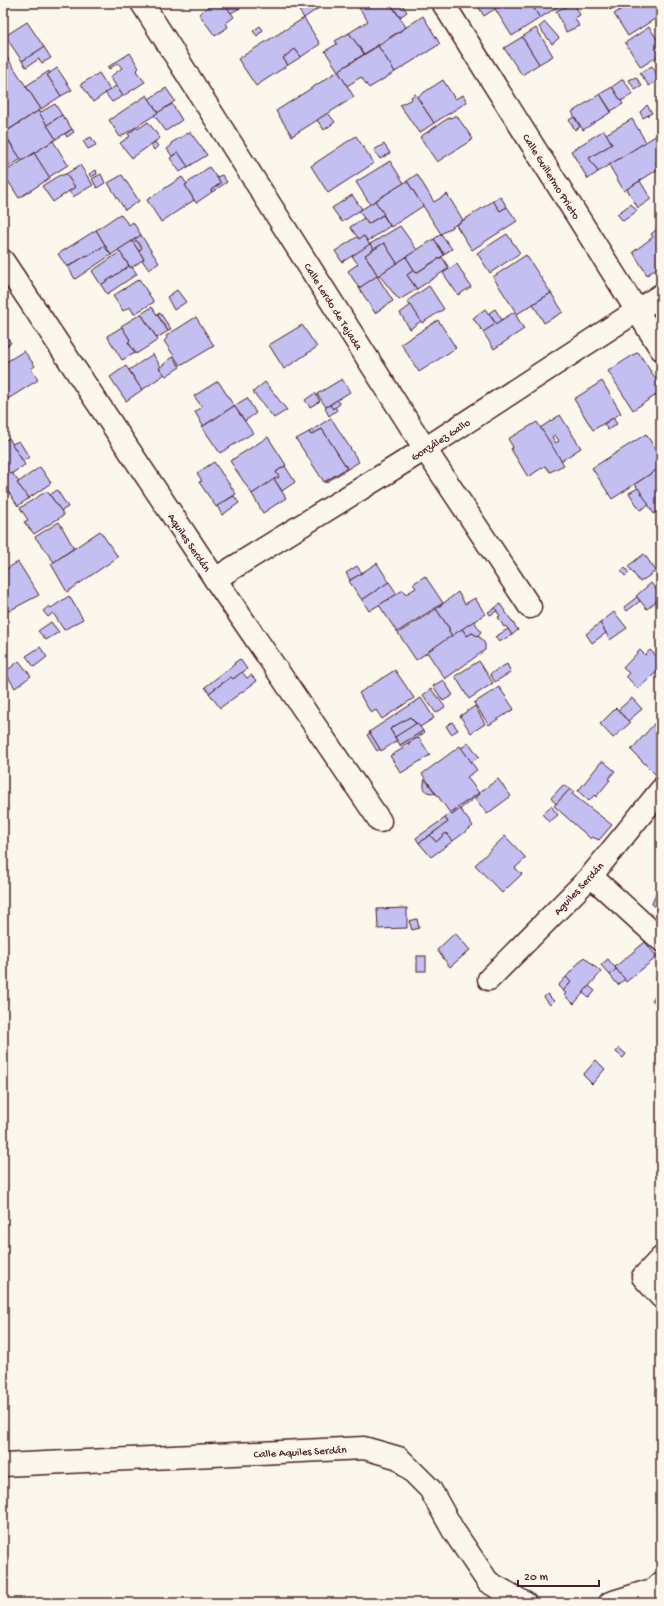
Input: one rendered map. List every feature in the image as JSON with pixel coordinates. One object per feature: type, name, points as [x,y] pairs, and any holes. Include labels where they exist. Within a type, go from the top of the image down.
[{"type":"street","name":"Calle Lerdo de Tejada","points":[[142,3],[425,449],[530,606]]},
{"type":"street","name":"Calle Guillermo Prieto","points":[[443,3],[661,349]]},
{"type":"street","name":"Aquiles Serdán","points":[[3,262],[215,579],[380,821]]},
{"type":"street","name":"González Gallo","points":[[215,579],[425,449],[661,295]]},
{"type":"street","name":"Aguiles Serdán","points":[[489,979],[591,876],[661,790]]},
{"type":"street","points":[[591,876],[661,940]]},
{"type":"street","points":[[661,1258],[643,1276],[661,1296]]},
{"type":"street","name":"Calle Aquiles Serdán","points":[[3,1466],[364,1448],[399,1458],[430,1489],[453,1530],[488,1582],[525,1603]]},
{"type":"street","points":[[610,1603],[652,1590],[661,1584]]},
{"type":"building","points":[[205,3],[224,3],[234,17],[226,23],[228,27],[215,36],[199,14],[208,7]]},
{"type":"building","points":[[224,3],[249,3],[231,13]]},
{"type":"building","points":[[294,3],[326,3],[304,18]]},
{"type":"building","points":[[360,3],[390,3],[406,27],[364,54],[349,33],[368,21],[357,5]]},
{"type":"building","points":[[390,3],[401,3],[407,12],[400,17]]},
{"type":"building","points":[[476,3],[504,3],[484,16]]},
{"type":"building","points":[[504,3],[539,3],[533,7],[540,18],[512,36],[495,9]]},
{"type":"building","points":[[539,3],[557,3],[559,6],[540,18],[533,7]]},
{"type":"building","points":[[574,3],[580,15],[575,18],[579,26],[566,32],[556,11]]},
{"type":"building","points":[[616,3],[621,3],[610,10],[609,8]]},
{"type":"building","points":[[630,3],[661,3],[661,15],[628,36],[614,14]]},
{"type":"building","points":[[423,16],[440,44],[395,72],[378,46]]},
{"type":"building","points":[[304,18],[320,44],[301,57],[295,49],[283,58],[288,65],[256,86],[238,59]]},
{"type":"building","points":[[27,22],[44,47],[22,61],[5,36]]},
{"type":"building","points":[[545,22],[559,38],[552,44],[539,27]]},
{"type":"building","points":[[260,26],[263,30],[257,36],[253,31]]},
{"type":"building","points":[[649,27],[661,45],[661,54],[641,67],[625,43]]},
{"type":"building","points":[[536,28],[553,56],[539,64],[522,37]]},
{"type":"building","points":[[349,33],[364,54],[338,71],[325,51],[337,44],[335,41]]},
{"type":"building","points":[[522,37],[539,64],[522,75],[504,48]]},
{"type":"building","points":[[378,46],[395,72],[369,88],[361,77],[347,86],[338,71]]},
{"type":"building","points":[[44,47],[51,58],[42,63],[39,59],[26,67],[22,61]]},
{"type":"building","points":[[295,49],[301,57],[288,65],[283,58]]},
{"type":"building","points":[[130,53],[139,68],[136,71],[145,82],[123,96],[110,77],[122,68],[118,63],[109,69],[108,67]]},
{"type":"building","points":[[6,56],[41,109],[8,130],[3,122],[3,58]]},
{"type":"building","points":[[652,66],[660,79],[649,86],[640,73]]},
{"type":"building","points":[[57,68],[72,90],[61,96],[47,75]]},
{"type":"building","points":[[49,71],[50,73],[47,75],[61,96],[41,109],[26,86]]},
{"type":"building","points":[[338,71],[354,97],[292,136],[276,111]]},
{"type":"building","points":[[99,73],[110,90],[93,102],[81,84]]},
{"type":"building","points":[[636,77],[642,86],[635,90],[629,80]]},
{"type":"building","points":[[623,79],[633,94],[621,101],[612,87]]},
{"type":"building","points":[[443,80],[455,99],[463,95],[467,102],[434,123],[417,97]]},
{"type":"building","points":[[116,86],[123,96],[112,102],[105,93]]},
{"type":"building","points":[[612,87],[623,104],[611,111],[600,94]]},
{"type":"building","points":[[166,88],[175,101],[158,113],[149,99]]},
{"type":"building","points":[[415,94],[434,123],[419,133],[400,105],[412,99],[411,97]]},
{"type":"building","points":[[600,94],[611,112],[583,130],[572,112]]},
{"type":"building","points":[[147,95],[158,113],[120,137],[109,120]]},
{"type":"building","points":[[55,104],[62,115],[47,125],[39,113]]},
{"type":"building","points":[[172,104],[182,120],[166,131],[154,115]]},
{"type":"building","points":[[647,105],[652,113],[643,118],[640,112]]},
{"type":"building","points":[[38,111],[56,139],[22,161],[4,133]]},
{"type":"building","points":[[328,113],[335,122],[324,130],[317,120]]},
{"type":"building","points":[[62,115],[72,129],[56,139],[47,125]]},
{"type":"building","points":[[456,115],[473,139],[437,162],[420,137],[450,117],[451,118]]},
{"type":"building","points":[[574,117],[580,127],[575,130],[569,120]]},
{"type":"building","points":[[632,119],[646,142],[598,172],[589,158],[612,144],[606,134]]},
{"type":"building","points":[[148,122],[160,138],[132,158],[120,143],[130,136],[128,134],[137,127],[138,129]]},
{"type":"building","points":[[72,129],[74,132],[67,137],[65,134]]},
{"type":"building","points":[[604,130],[612,144],[589,158],[598,172],[588,179],[571,151]]},
{"type":"building","points":[[190,132],[207,155],[188,167],[178,152],[172,156],[167,149],[172,145],[171,143]]},
{"type":"building","points":[[657,135],[661,142],[661,159],[656,162],[660,168],[624,191],[609,165]]},
{"type":"building","points":[[5,136],[21,159],[10,166],[3,155],[3,137]]},
{"type":"building","points":[[356,136],[374,163],[328,193],[311,166]]},
{"type":"building","points":[[91,137],[96,145],[88,149],[83,141]]},
{"type":"building","points":[[53,141],[68,165],[49,177],[34,153]]},
{"type":"building","points":[[155,142],[158,146],[154,150],[151,145]]},
{"type":"building","points":[[384,144],[390,153],[380,159],[374,150]]},
{"type":"building","points":[[178,152],[188,167],[180,172],[170,158]]},
{"type":"building","points":[[34,153],[50,178],[19,198],[3,173]]},
{"type":"building","points":[[661,159],[661,168],[660,168],[656,162]]},
{"type":"building","points":[[390,161],[404,183],[370,204],[356,182]]},
{"type":"building","points":[[80,165],[93,185],[73,197],[69,191],[75,187],[66,174]]},
{"type":"building","points":[[209,167],[221,183],[211,190],[212,192],[196,203],[185,185]]},
{"type":"building","points":[[96,170],[97,174],[91,177],[89,174]]},
{"type":"building","points":[[66,174],[75,187],[53,202],[42,186],[58,176]]},
{"type":"building","points":[[101,174],[105,183],[97,188],[92,179]]},
{"type":"building","points":[[417,174],[434,202],[447,194],[463,220],[441,234],[407,181]]},
{"type":"building","points":[[122,175],[139,201],[125,210],[108,183]]},
{"type":"building","points":[[222,175],[227,182],[212,192],[211,190],[221,183],[217,177]]},
{"type":"building","points":[[182,177],[194,200],[161,222],[147,200]]},
{"type":"building","points":[[407,181],[423,206],[391,227],[375,201]]},
{"type":"building","points":[[640,181],[651,199],[638,208],[627,189]]},
{"type":"building","points":[[352,195],[362,209],[342,222],[332,208]]},
{"type":"building","points":[[500,196],[507,207],[500,211],[493,201]]},
{"type":"building","points":[[375,201],[384,214],[368,224],[359,211]]},
{"type":"building","points":[[493,201],[500,211],[507,207],[517,221],[472,250],[456,225]]},
{"type":"building","points":[[631,204],[637,211],[623,221],[617,214]]},
{"type":"building","points":[[120,214],[129,225],[133,222],[141,235],[111,255],[96,230]]},
{"type":"building","points":[[383,215],[390,226],[368,241],[364,236],[359,239],[350,227],[364,218],[368,224]]},
{"type":"building","points":[[400,226],[417,250],[397,263],[384,243],[374,249],[370,244]]},
{"type":"building","points":[[661,226],[661,265],[647,275],[633,252],[653,237],[651,234]]},
{"type":"building","points":[[96,230],[105,245],[67,267],[58,254]]},
{"type":"building","points":[[441,234],[452,249],[444,254],[434,239]]},
{"type":"building","points":[[507,234],[520,253],[490,273],[477,253]]},
{"type":"building","points":[[141,235],[159,263],[149,270],[142,260],[144,259],[139,251],[142,248],[136,240],[133,243],[132,241]]},
{"type":"building","points":[[364,236],[370,245],[342,262],[335,251],[357,237],[359,239]]},
{"type":"building","points":[[434,239],[444,255],[416,273],[406,257]]},
{"type":"building","points":[[136,240],[142,248],[139,251],[133,243]]},
{"type":"building","points":[[132,241],[144,259],[131,268],[118,250]]},
{"type":"building","points":[[384,243],[397,263],[378,276],[365,255]]},
{"type":"building","points":[[370,244],[374,249],[365,255],[378,276],[359,288],[348,271],[358,264],[352,256]]},
{"type":"building","points":[[104,246],[111,255],[75,279],[68,267]]},
{"type":"building","points":[[120,252],[129,266],[101,285],[92,271]]},
{"type":"building","points":[[526,255],[551,293],[517,314],[493,277]]},
{"type":"building","points":[[406,257],[414,270],[407,275],[417,289],[399,300],[379,275]]},
{"type":"building","points":[[442,257],[449,268],[417,289],[407,275],[414,270],[416,273]]},
{"type":"building","points":[[457,264],[471,287],[458,295],[443,273]]},
{"type":"building","points":[[129,266],[131,268],[132,267],[137,274],[107,294],[101,285]]},
{"type":"building","points":[[377,276],[393,301],[375,313],[359,288]]},
{"type":"building","points":[[139,279],[154,302],[134,314],[130,307],[123,311],[113,296]]},
{"type":"building","points":[[429,286],[444,309],[422,323],[407,301]]},
{"type":"building","points":[[177,290],[186,302],[174,310],[167,297]]},
{"type":"building","points":[[551,293],[563,312],[544,323],[533,304]]},
{"type":"building","points":[[411,305],[421,321],[410,329],[400,313]]},
{"type":"building","points":[[152,307],[168,331],[157,338],[141,314]]},
{"type":"building","points":[[485,309],[496,324],[483,332],[473,318]]},
{"type":"building","points":[[495,309],[502,320],[496,324],[489,313]]},
{"type":"building","points":[[514,312],[524,329],[494,349],[483,332]]},
{"type":"building","points":[[160,313],[171,329],[168,331],[157,314]]},
{"type":"building","points":[[141,314],[158,340],[136,354],[128,342],[130,340],[121,326]]},
{"type":"building","points":[[196,317],[214,346],[180,365],[164,341],[167,338],[166,336]]},
{"type":"building","points":[[438,320],[456,348],[419,372],[401,344]]},
{"type":"building","points":[[302,325],[317,347],[284,369],[269,345]]},
{"type":"building","points":[[122,327],[130,340],[128,342],[135,353],[122,360],[107,336]]},
{"type":"building","points":[[3,331],[11,343],[3,348]]},
{"type":"building","points":[[24,351],[35,366],[31,369],[38,380],[3,402],[3,364]]},
{"type":"building","points":[[638,352],[661,387],[661,392],[633,410],[608,371]]},
{"type":"building","points":[[153,354],[165,374],[142,390],[129,370]]},
{"type":"building","points":[[173,357],[180,367],[166,376],[159,368]]},
{"type":"building","points":[[126,366],[142,390],[126,401],[110,377]]},
{"type":"building","points":[[342,379],[350,392],[326,407],[317,394]]},
{"type":"building","points":[[218,381],[234,406],[203,426],[195,412],[202,407],[194,396]]},
{"type":"building","points":[[602,381],[621,413],[593,430],[574,399]]},
{"type":"building","points":[[265,382],[287,410],[274,418],[253,392]]},
{"type":"building","points":[[315,393],[320,401],[310,407],[305,400]]},
{"type":"building","points":[[247,398],[256,413],[245,421],[234,406]]},
{"type":"building","points":[[337,400],[340,404],[333,409],[330,405]]},
{"type":"building","points":[[330,405],[333,409],[335,407],[337,410],[329,416],[325,408]]},
{"type":"building","points":[[234,406],[253,433],[220,453],[202,427]]},
{"type":"building","points":[[560,415],[581,448],[561,461],[540,428]],"holes":[[[555,435],[559,441],[556,443],[552,437]]]},
{"type":"building","points":[[331,418],[359,462],[325,483],[324,482],[347,468],[322,429],[311,435],[309,432]]},
{"type":"building","points":[[613,418],[617,424],[608,430],[604,424]]},
{"type":"building","points":[[537,422],[564,465],[550,472],[545,466],[528,477],[511,449],[513,447],[508,439]]},
{"type":"building","points":[[322,429],[347,468],[324,482],[296,439],[309,432],[311,435]]},
{"type":"building","points":[[646,434],[661,458],[661,467],[612,499],[592,468]]},
{"type":"building","points":[[268,437],[286,465],[276,472],[279,477],[252,494],[230,461]]},
{"type":"building","points":[[9,438],[25,465],[3,479],[3,442]]},
{"type":"building","points":[[19,441],[29,457],[23,461],[12,444]]},
{"type":"building","points":[[214,462],[236,494],[216,507],[199,482],[202,481],[197,473]]},
{"type":"building","points":[[285,466],[295,482],[282,491],[274,479],[279,477],[276,472]]},
{"type":"building","points":[[40,467],[51,483],[29,498],[17,483]]},
{"type":"building","points":[[661,467],[661,509],[654,514],[635,484]]},
{"type":"building","points":[[12,473],[19,482],[17,483],[29,498],[18,506],[3,484],[3,479]]},
{"type":"building","points":[[274,479],[286,498],[263,513],[252,494]]},
{"type":"building","points":[[638,488],[649,505],[640,510],[629,493]]},
{"type":"building","points":[[57,490],[68,507],[61,511],[50,495]]},
{"type":"building","points":[[47,491],[64,515],[34,534],[24,522],[28,520],[20,508]]},
{"type":"building","points":[[234,496],[239,503],[222,515],[217,506]]},
{"type":"building","points":[[59,522],[74,548],[54,562],[35,537]]},
{"type":"building","points":[[661,522],[661,536],[655,526]]},
{"type":"building","points":[[100,531],[118,557],[67,592],[51,564]]},
{"type":"building","points":[[644,554],[656,571],[640,582],[628,566]]},
{"type":"building","points":[[18,562],[39,595],[3,614],[3,571]]},
{"type":"building","points":[[377,563],[389,582],[362,600],[349,581]]},
{"type":"building","points":[[357,566],[362,573],[350,580],[346,573]]},
{"type":"building","points":[[625,568],[629,573],[625,576],[621,571]]},
{"type":"building","points":[[425,576],[443,603],[397,632],[379,605],[403,590],[406,594],[416,588],[413,584]]},
{"type":"building","points":[[389,582],[397,594],[369,611],[362,600]]},
{"type":"building","points":[[651,583],[661,597],[647,609],[636,596]]},
{"type":"building","points":[[458,592],[465,604],[475,598],[485,614],[452,636],[449,628],[436,609]]},
{"type":"building","points":[[69,596],[83,619],[64,630],[53,613],[48,617],[43,611],[49,606],[51,608]]},
{"type":"building","points":[[637,597],[640,601],[627,611],[624,607]]},
{"type":"building","points":[[500,604],[518,630],[512,635],[506,626],[504,627],[498,617],[500,616],[495,608]]},
{"type":"building","points":[[495,608],[497,611],[490,615],[488,612]]},
{"type":"building","points":[[436,609],[449,628],[452,636],[416,660],[398,633]]},
{"type":"building","points":[[6,612],[8,619],[3,623],[3,614]]},
{"type":"building","points":[[614,612],[627,628],[610,640],[600,623]]},
{"type":"building","points":[[474,621],[481,632],[477,636],[472,633],[467,636],[462,629]]},
{"type":"building","points":[[51,622],[59,632],[46,640],[38,631]]},
{"type":"building","points":[[600,623],[606,633],[592,643],[586,634]]},
{"type":"building","points":[[462,629],[467,636],[472,633],[481,638],[485,644],[485,650],[445,679],[427,652]]},
{"type":"building","points":[[508,629],[512,635],[499,642],[495,637]]},
{"type":"building","points":[[40,647],[47,657],[34,667],[26,656]]},
{"type":"building","points":[[640,650],[645,655],[650,650],[661,660],[661,668],[638,689],[626,676],[629,673],[623,668]]},
{"type":"building","points":[[240,659],[247,669],[233,679],[231,677],[209,693],[205,687]]},
{"type":"building","points":[[19,661],[31,676],[15,688],[5,672]]},
{"type":"building","points":[[479,661],[493,683],[469,699],[455,676]]},
{"type":"building","points":[[507,664],[511,672],[495,682],[490,674]]},
{"type":"building","points":[[395,670],[414,698],[382,719],[376,710],[371,713],[359,693]]},
{"type":"building","points":[[242,672],[247,678],[251,675],[257,681],[220,708],[209,693],[231,677],[233,679]]},
{"type":"building","points":[[443,680],[453,695],[443,701],[433,686]]},
{"type":"building","points":[[499,687],[514,709],[489,725],[474,703]]},
{"type":"building","points":[[431,689],[445,707],[436,713],[423,695]]},
{"type":"building","points":[[421,698],[434,718],[420,727],[410,717],[390,729],[397,741],[381,751],[369,732]]},
{"type":"building","points":[[632,698],[642,709],[628,721],[618,710]]},
{"type":"building","points":[[475,706],[485,724],[471,733],[460,716]]},
{"type":"building","points":[[616,708],[630,723],[613,738],[600,724]]},
{"type":"building","points":[[661,716],[661,772],[657,776],[631,750]]},
{"type":"building","points":[[410,717],[416,724],[395,737],[390,729]]},
{"type":"building","points":[[452,722],[458,730],[451,734],[446,726]]},
{"type":"building","points":[[417,723],[423,731],[400,745],[395,737]]},
{"type":"building","points":[[423,731],[424,733],[401,747],[400,745]]},
{"type":"building","points":[[370,733],[380,749],[377,751],[367,735]]},
{"type":"building","points":[[419,738],[430,755],[401,773],[390,756],[409,745],[408,743]]},
{"type":"building","points":[[469,743],[479,757],[471,762],[461,748]]},
{"type":"building","points":[[460,746],[477,770],[467,777],[479,793],[450,813],[422,774]]},
{"type":"building","points":[[601,762],[604,762],[615,771],[608,779],[610,780],[596,797],[594,795],[589,801],[578,791]]},
{"type":"building","points":[[661,772],[661,783],[660,784],[654,779]]},
{"type":"building","points":[[425,779],[436,794],[427,792],[424,788]]},
{"type":"building","points":[[498,779],[511,796],[487,814],[475,798],[480,794],[479,793]]},
{"type":"building","points":[[563,785],[570,789],[556,804],[551,798]]},
{"type":"building","points":[[570,789],[574,792],[572,794],[612,825],[599,840],[592,837],[591,839],[554,806]]},
{"type":"building","points":[[479,793],[480,794],[452,815],[450,813]]},
{"type":"building","points":[[551,806],[558,815],[549,822],[542,814]]},
{"type":"building","points":[[460,809],[473,826],[453,841],[446,833],[436,842],[430,835],[448,822],[445,818],[450,813],[452,815]]},
{"type":"building","points":[[445,818],[448,822],[419,843],[416,838]]},
{"type":"building","points":[[446,833],[453,841],[431,857],[419,843],[430,835],[436,842]]},
{"type":"building","points":[[505,836],[526,858],[515,868],[522,874],[502,893],[475,865]]},
{"type":"building","points":[[661,879],[661,911],[652,904]]},
{"type":"building","points":[[407,908],[407,928],[378,929],[377,909]]},
{"type":"building","points":[[417,919],[419,928],[412,930],[409,921]]},
{"type":"building","points":[[455,933],[470,950],[450,967],[437,950]]},
{"type":"building","points":[[645,942],[657,957],[626,982],[615,967]]},
{"type":"building","points":[[417,956],[426,956],[426,971],[417,971]]},
{"type":"building","points":[[584,957],[601,972],[574,1004],[564,995],[566,993],[563,991],[571,982],[566,977]]},
{"type":"building","points":[[608,959],[616,969],[610,975],[601,965]]},
{"type":"building","points":[[616,969],[625,979],[618,985],[610,975]]},
{"type":"building","points":[[566,977],[571,982],[563,991],[558,986]]},
{"type":"building","points":[[589,986],[595,991],[589,998],[583,993]]},
{"type":"building","points":[[547,994],[554,1001],[550,1005],[544,997]]},
{"type":"building","points":[[656,995],[660,998],[656,1003],[652,1000]]},
{"type":"building","points":[[619,1048],[626,1054],[623,1058],[616,1052]]},
{"type":"building","points":[[596,1060],[605,1069],[592,1084],[583,1075]]}]
